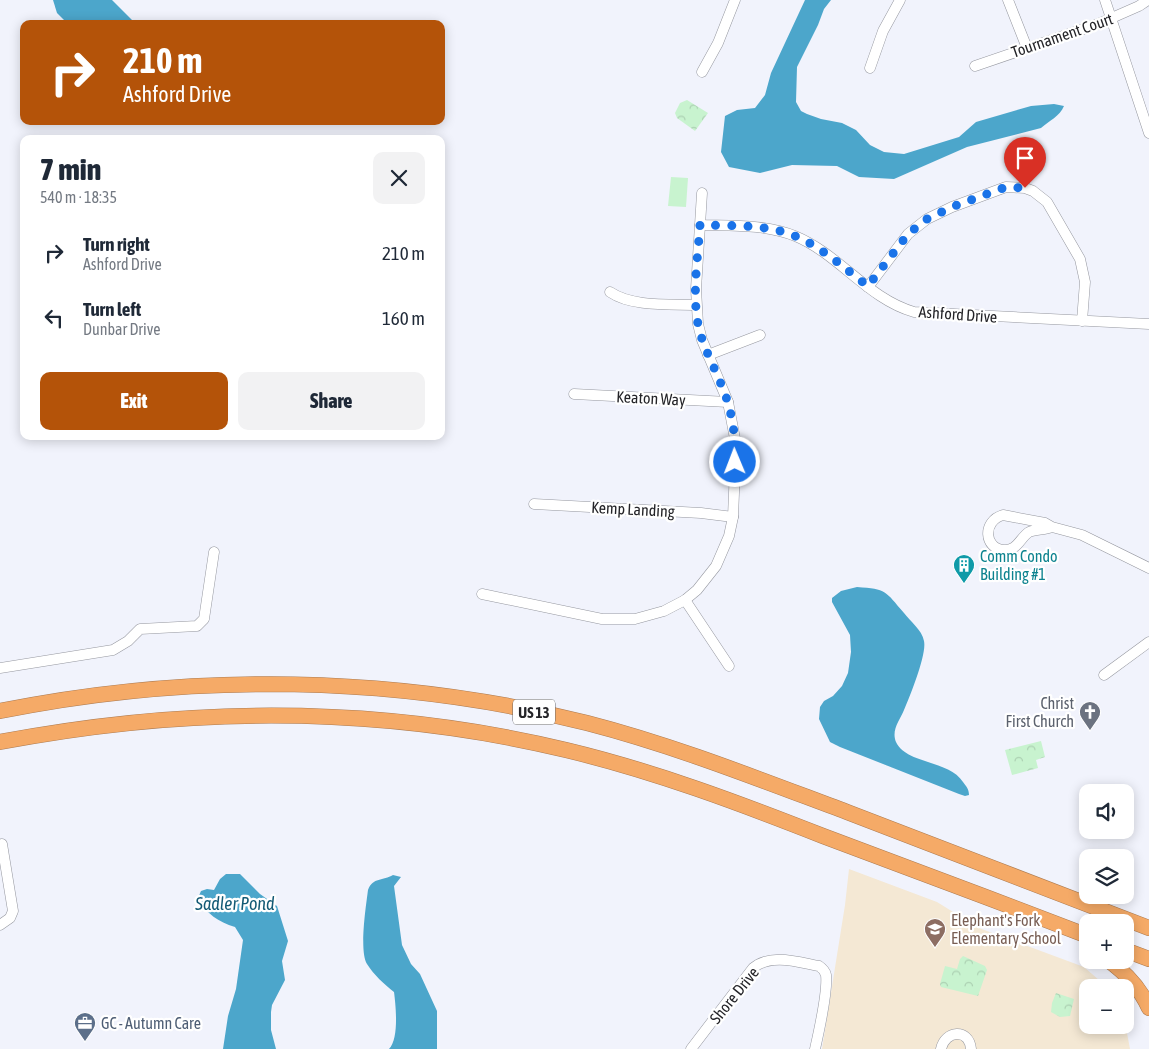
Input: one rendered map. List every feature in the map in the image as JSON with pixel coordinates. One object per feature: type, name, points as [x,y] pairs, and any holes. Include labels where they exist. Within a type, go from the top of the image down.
[{"type":"highway","name":"US 13","points":[[0,711],[110,693],[224,685],[338,686],[443,696],[487,703],[583,722],[718,763],[1149,928]]},
{"type":"highway","name":"US 13","points":[[0,742],[102,725],[160,719],[235,715],[351,717],[475,731],[568,750],[651,773],[746,806],[1079,932]]},
{"type":"highway","points":[[1042,887],[1096,901],[1149,919]]},
{"type":"highway","points":[[1050,921],[1079,939]]},
{"type":"highway","points":[[1134,953],[1149,959]]},
{"type":"highway","points":[[1120,969],[1136,986],[1149,1008]]},
{"type":"street","points":[[702,72],[718,43],[735,0]]},
{"type":"street","points":[[870,68],[883,31],[900,0]]},
{"type":"street","points":[[1008,0],[1020,26],[1027,48]]},
{"type":"street","points":[[1105,0],[1149,134]]},
{"type":"street","name":"Tournament Court","points":[[975,66],[1112,18],[1148,0]]},
{"type":"street","points":[[868,286],[908,234],[927,219],[952,207],[1006,187],[1025,188],[1033,191],[1047,202],[1080,259],[1085,282],[1082,321]]},
{"type":"street","points":[[482,594],[602,620],[617,620],[650,616],[685,600],[697,590],[716,566],[729,536],[733,517],[736,444],[728,402],[708,355],[698,324],[696,306],[702,193]]},
{"type":"street","name":"Ashford Drive","points":[[700,225],[758,228],[782,231],[795,236],[818,249],[893,304],[914,312],[1149,324]]},
{"type":"street","points":[[610,292],[630,301],[696,306]]},
{"type":"street","points":[[708,355],[760,335]]},
{"type":"street","name":"Keaton Way","points":[[574,394],[728,402]]},
{"type":"street","name":"Kemp Landing","points":[[534,504],[701,513],[733,517]]},
{"type":"street","points":[[1052,527],[1029,532],[1016,546],[1004,550],[994,545],[988,535],[990,524],[998,517],[1003,516],[1045,522],[1052,527],[1082,535],[1149,568]]},
{"type":"street","points":[[0,668],[113,650],[128,641],[140,629],[197,626],[204,619],[214,552]]},
{"type":"street","points":[[685,600],[730,666]]},
{"type":"street","points":[[1104,675],[1149,642]]},
{"type":"street","points":[[0,925],[14,911],[2,844]]},
{"type":"street","name":"Shore Drive","points":[[691,1049],[754,968],[764,961],[771,959],[819,966],[825,971],[824,993],[815,1049]]},
{"type":"street","points":[[941,1049],[946,1039],[951,1035],[957,1034],[966,1037],[971,1049]]},
{"type":"shaded area","name":"Elephant's Fork Elementary School","points":[[849,869],[937,902],[979,928],[1079,965],[1079,969],[1086,969],[1098,979],[1079,979],[1079,1034],[1127,1034],[1130,1049],[822,1049]]},
{"type":"green space","points":[[687,100],[708,113],[695,131],[677,118],[675,113],[680,103]]},
{"type":"green space","points":[[671,177],[688,178],[686,207],[668,206]]},
{"type":"green space","points":[[1041,741],[1045,757],[1036,760],[1038,768],[1012,775],[1005,750]]},
{"type":"green space","points":[[963,956],[985,966],[987,970],[978,996],[941,987],[940,984],[945,966],[957,969]]},
{"type":"green space","points":[[1056,993],[1074,999],[1070,1016],[1060,1017],[1051,1012]]},
{"type":"water","points":[[53,0],[112,0],[132,20],[64,20],[57,13]]},
{"type":"water","points":[[805,0],[831,0],[824,9],[797,67],[796,102],[801,111],[821,119],[842,123],[856,130],[870,145],[884,152],[904,154],[959,137],[976,122],[1031,106],[1054,104],[1064,106],[1057,116],[1041,128],[967,147],[894,179],[859,177],[837,166],[792,165],[760,173],[729,167],[721,152],[725,116],[737,110],[755,108],[765,95],[771,73]]},
{"type":"water","points":[[857,587],[885,592],[923,637],[923,655],[907,704],[895,729],[896,742],[901,749],[918,759],[938,765],[957,775],[967,788],[969,795],[959,794],[830,742],[819,719],[820,707],[824,701],[833,696],[842,686],[848,673],[851,652],[850,635],[832,602],[832,598],[841,591]]},
{"type":"water","name":"Sadler Pond","points":[[226,874],[240,874],[260,894],[277,906],[288,941],[282,961],[285,980],[272,1005],[271,1012],[271,1030],[276,1049],[223,1049],[228,1016],[236,989],[243,940],[235,927],[223,923],[214,917],[205,909],[198,898],[201,891],[207,889],[214,890],[220,879]]},
{"type":"water","points":[[393,875],[401,877],[394,886],[402,945],[411,964],[420,974],[437,1011],[437,1049],[389,1049],[396,1031],[394,992],[373,972],[365,958],[364,928],[368,890],[375,881]]},
{"type":"place","name":"Comm Condo Building #1","points":[[964,584]]},
{"type":"place","name":"Christ First Church","points":[[1090,731]]},
{"type":"place","name":"Elephant's Fork Elementary School","points":[[935,948]]},
{"type":"place","name":"GC - Autumn Care","points":[[85,1042]]},
{"type":"route","points":[[735,462],[736,444],[728,402],[702,340],[698,324],[696,289],[700,225],[735,226],[782,231],[808,242],[868,286],[908,234],[927,219],[952,207],[1006,187],[1025,188]]}]
